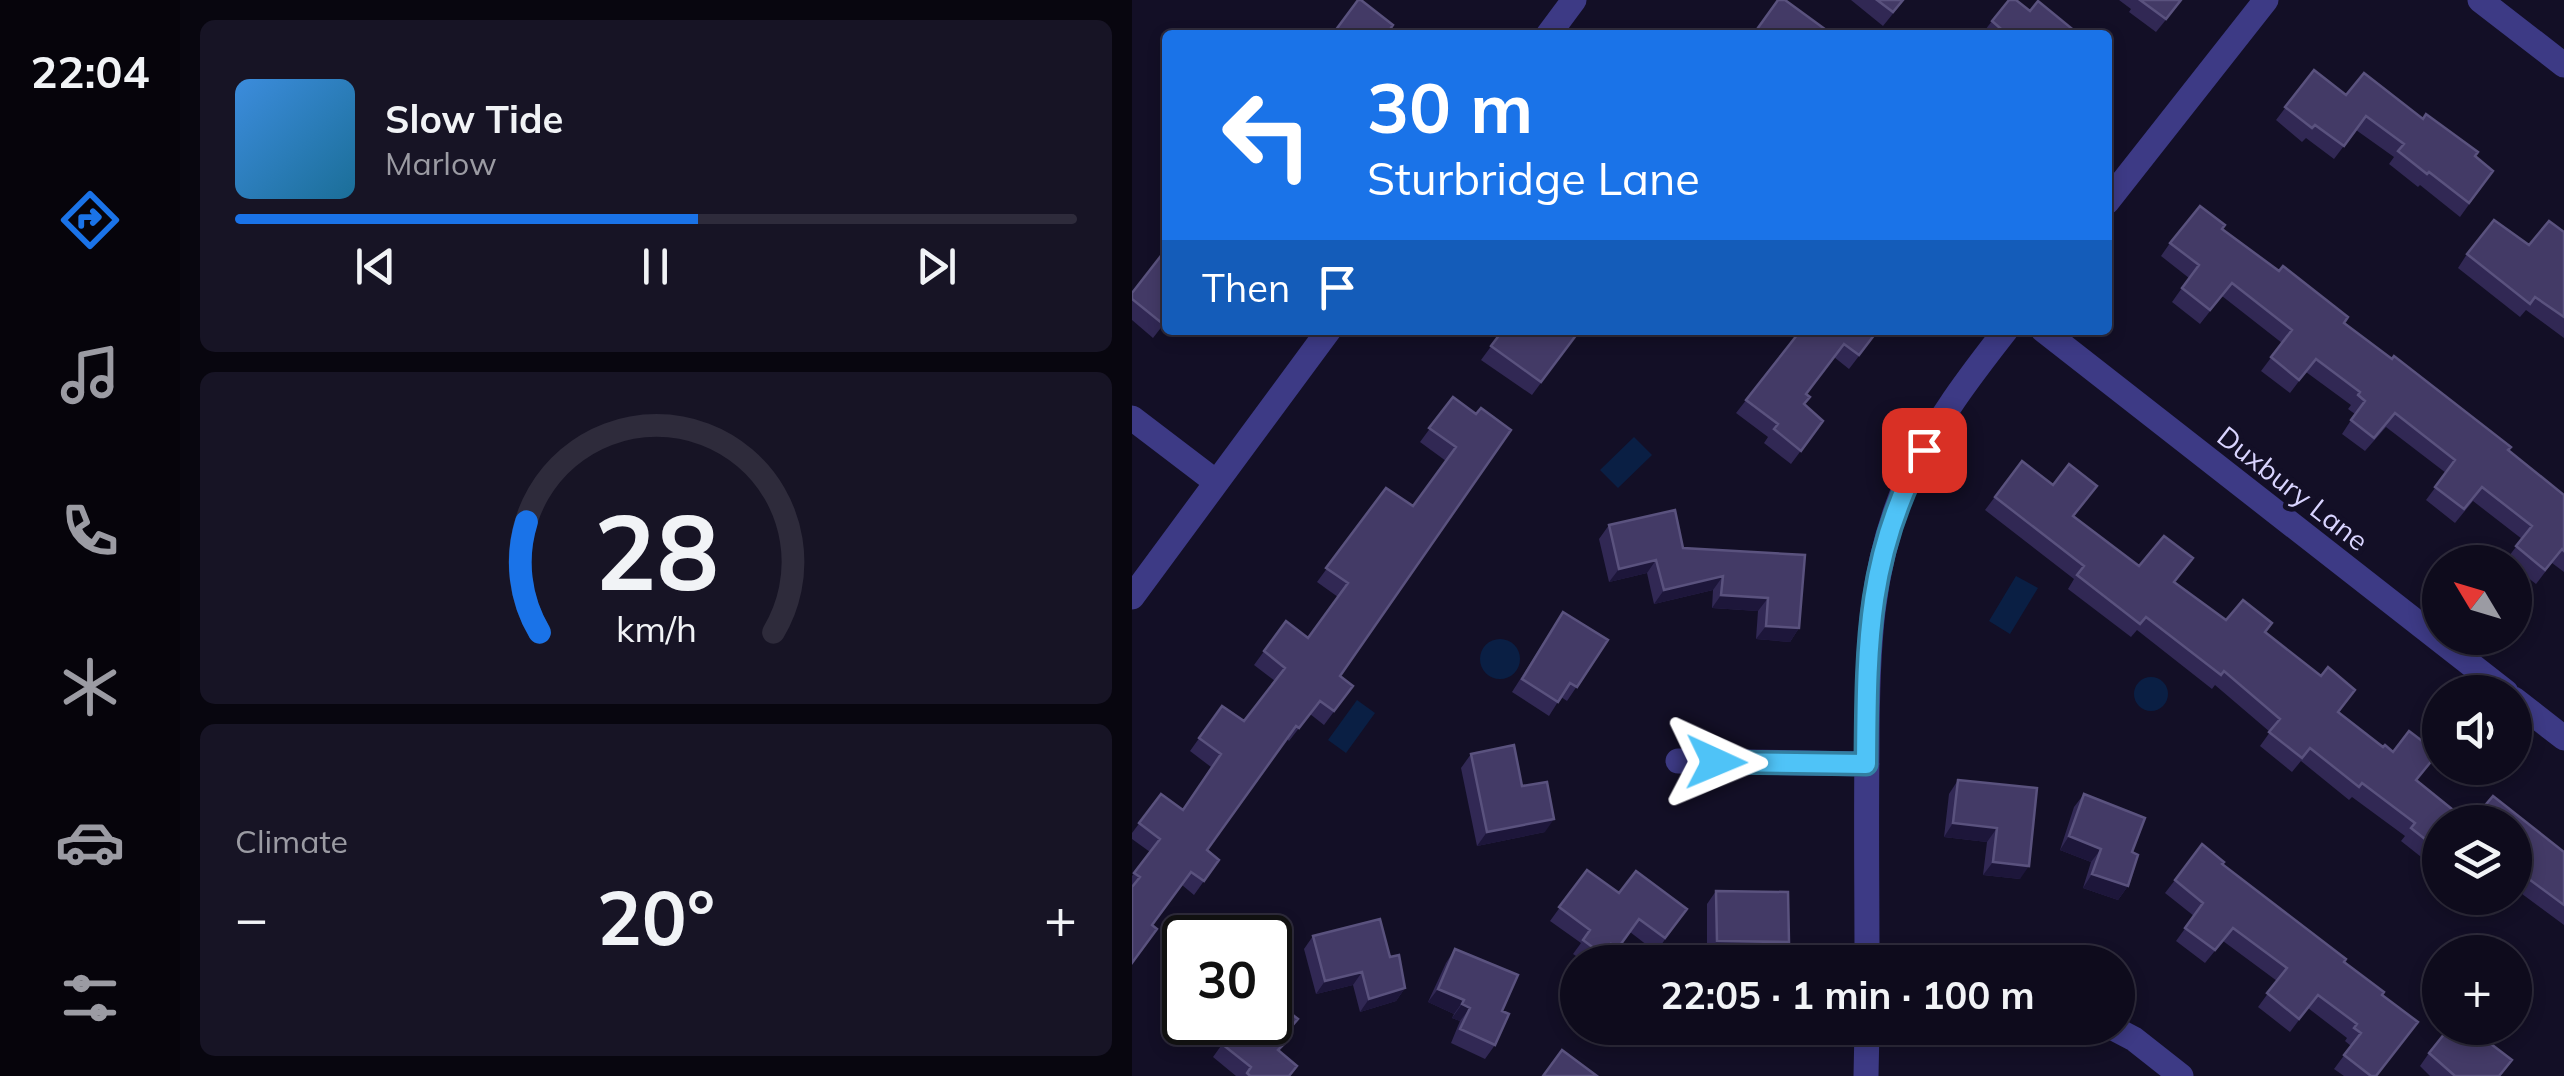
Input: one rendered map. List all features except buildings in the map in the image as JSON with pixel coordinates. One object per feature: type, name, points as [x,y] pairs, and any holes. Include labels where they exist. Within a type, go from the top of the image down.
[{"type":"street","points":[[1552,30],[1574,0]]},
{"type":"street","points":[[2112,196],[2266,0]]},
{"type":"street","points":[[2480,0],[2564,65]]},
{"type":"street","points":[[1132,597],[1325,335]]},
{"type":"street","points":[[1867,945],[1868,642],[1876,582],[1888,532],[1910,476],[1938,423],[2002,335]]},
{"type":"street","name":"Duxbury Lane","points":[[2049,335],[2484,675]]},
{"type":"street","points":[[1132,418],[1216,482]]},
{"type":"street","points":[[2532,714],[2564,738]]},
{"type":"street","points":[[1678,761],[1866,764]]},
{"type":"street","points":[[2135,1040],[2181,1076]]},
{"type":"street","points":[[1866,1076],[1867,1045]]},
{"type":"water","points":[[1634,437],[1652,455],[1618,488],[1600,470]]},
{"type":"water","points":[[2016,576],[2038,588],[2010,634],[1989,621]]},
{"type":"water","points":[[1500,639],[1514,645],[1520,659],[1514,673],[1500,679],[1486,673],[1480,659],[1486,645]]},
{"type":"water","points":[[2151,677],[2163,682],[2168,694],[2163,706],[2151,711],[2139,706],[2134,694],[2139,682]]},
{"type":"water","points":[[1357,700],[1375,713],[1346,753],[1328,740]]},
{"type":"route","points":[[1716,762],[1866,764],[1868,642],[1876,582],[1888,532],[1924,450]]}]
